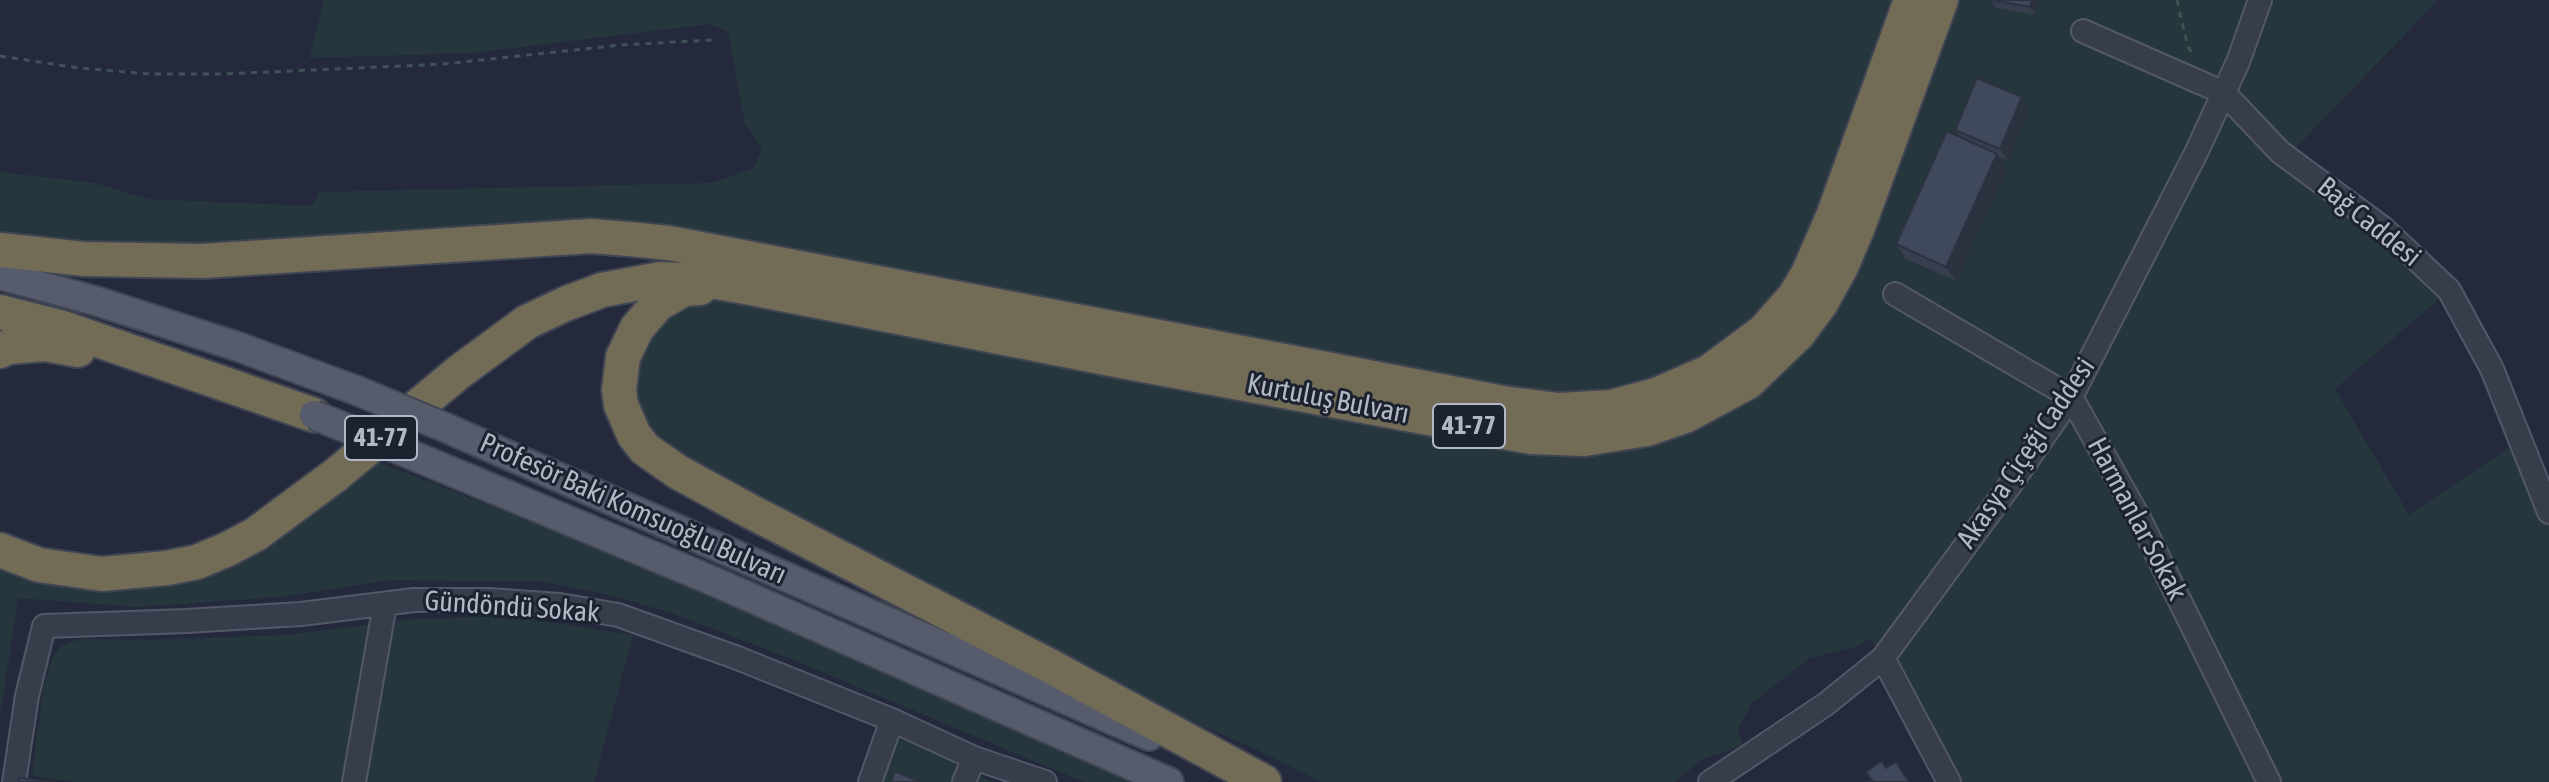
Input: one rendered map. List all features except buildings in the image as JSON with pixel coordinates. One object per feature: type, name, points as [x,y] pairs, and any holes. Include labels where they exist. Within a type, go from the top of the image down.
[{"type":"highway","name":"Kurtuluş Bulvarı","points":[[760,275],[1503,403],[1559,410],[1612,407],[1656,395],[1709,372],[1763,332],[1794,297],[1808,274],[1834,214],[1911,0]]},
{"type":"highway","name":"Kurtuluş Bulvarı","points":[[760,275],[1116,360],[1531,437],[1584,439],[1647,429],[1685,416],[1748,382],[1798,334],[1821,303],[1858,227],[1941,0]]},
{"type":"highway","name":"41-77","points":[[0,250],[84,259],[203,261],[591,236],[669,243],[760,275]]},
{"type":"highway","points":[[0,527],[37,543],[89,553],[127,554],[200,539],[229,526],[276,496],[490,321],[534,293],[581,273],[676,256],[760,275]]},
{"type":"highway","name":"41-77","points":[[0,550],[39,565],[102,574],[132,573],[197,562],[256,534],[337,474],[527,322],[565,304],[621,285],[676,278],[760,275]]},
{"type":"highway","points":[[760,275],[684,289],[658,304],[641,321],[623,357],[619,390],[627,421],[645,449],[678,472],[733,502],[1048,665],[1264,782]]},
{"type":"highway","name":"Profesör Baki Komsuoğlu Bulvarı","points":[[0,312],[63,328],[314,415]]},
{"type":"highway","points":[[0,351],[25,345],[66,347],[314,415]]},
{"type":"main road","name":"Profesör Baki Komsuoğlu Bulvarı","points":[[0,275],[207,337],[358,391],[1252,782]]},
{"type":"main road","name":"Profesör Baki Komsuoğlu Bulvarı","points":[[314,415],[713,581],[1169,782]]},
{"type":"street","name":"Akasya Çiçeği Caddesi","points":[[1710,782],[1826,704],[1883,658],[2010,485],[2071,397],[2196,153],[2224,93],[2260,0]]},
{"type":"street","name":"Bağ Caddesi","points":[[2083,31],[2224,93],[2280,152],[2383,228],[2449,290],[2492,369],[2549,512]]},
{"type":"street","points":[[1895,294],[2071,397]]},
{"type":"street","name":"Harmanlar Sokak","points":[[2071,397],[2138,516],[2269,782]]},
{"type":"street","name":"Gündöndü Sokak","points":[[14,782],[27,696],[44,626],[301,614],[414,600],[488,600],[560,605],[618,615],[892,720],[974,758],[1045,782]]},
{"type":"street","points":[[354,782],[385,604]]},
{"type":"street","points":[[1883,658],[1949,782]]},
{"type":"street","points":[[870,782],[892,720]]},
{"type":"street","points":[[964,782],[974,758]]},
{"type":"path","points":[[2177,0],[2187,44],[2196,61]]},
{"type":"path","points":[[0,56],[79,68],[150,74],[224,74],[444,64],[621,45],[712,40]]},
{"type":"shaded area","points":[[324,0],[1895,0],[1794,269],[1763,308],[1718,347],[1668,372],[1612,389],[1572,392],[1490,382],[695,230],[621,223],[180,245],[89,245],[0,237],[0,172],[95,183],[147,199],[312,206],[319,192],[711,183],[754,168],[762,148],[745,124],[728,32],[710,24],[471,53],[309,58]]},
{"type":"shaded area","points":[[1954,0],[2438,0],[2287,157],[2449,290],[2335,389],[2409,515],[2522,439],[2549,504],[2549,782],[1949,782],[1871,638],[1855,647],[1810,658],[1752,703],[1738,729],[1743,745],[1703,759],[1674,782],[1322,782],[1254,748],[1151,704],[669,448],[643,426],[632,400],[640,339],[691,299],[731,299],[1194,388],[1728,405]]},
{"type":"shaded area","points":[[376,461],[549,529],[1146,782],[1084,782],[796,661],[672,613],[606,594],[545,582],[391,580],[280,597],[138,607],[18,598],[0,717],[0,564],[135,585]]},
{"type":"shaded area","points":[[510,616],[633,635],[594,782],[77,782],[32,776],[43,689],[53,657],[61,646],[80,639],[286,635],[415,619]]},
{"type":"shaded area","points":[[897,736],[993,782],[882,782]]}]
